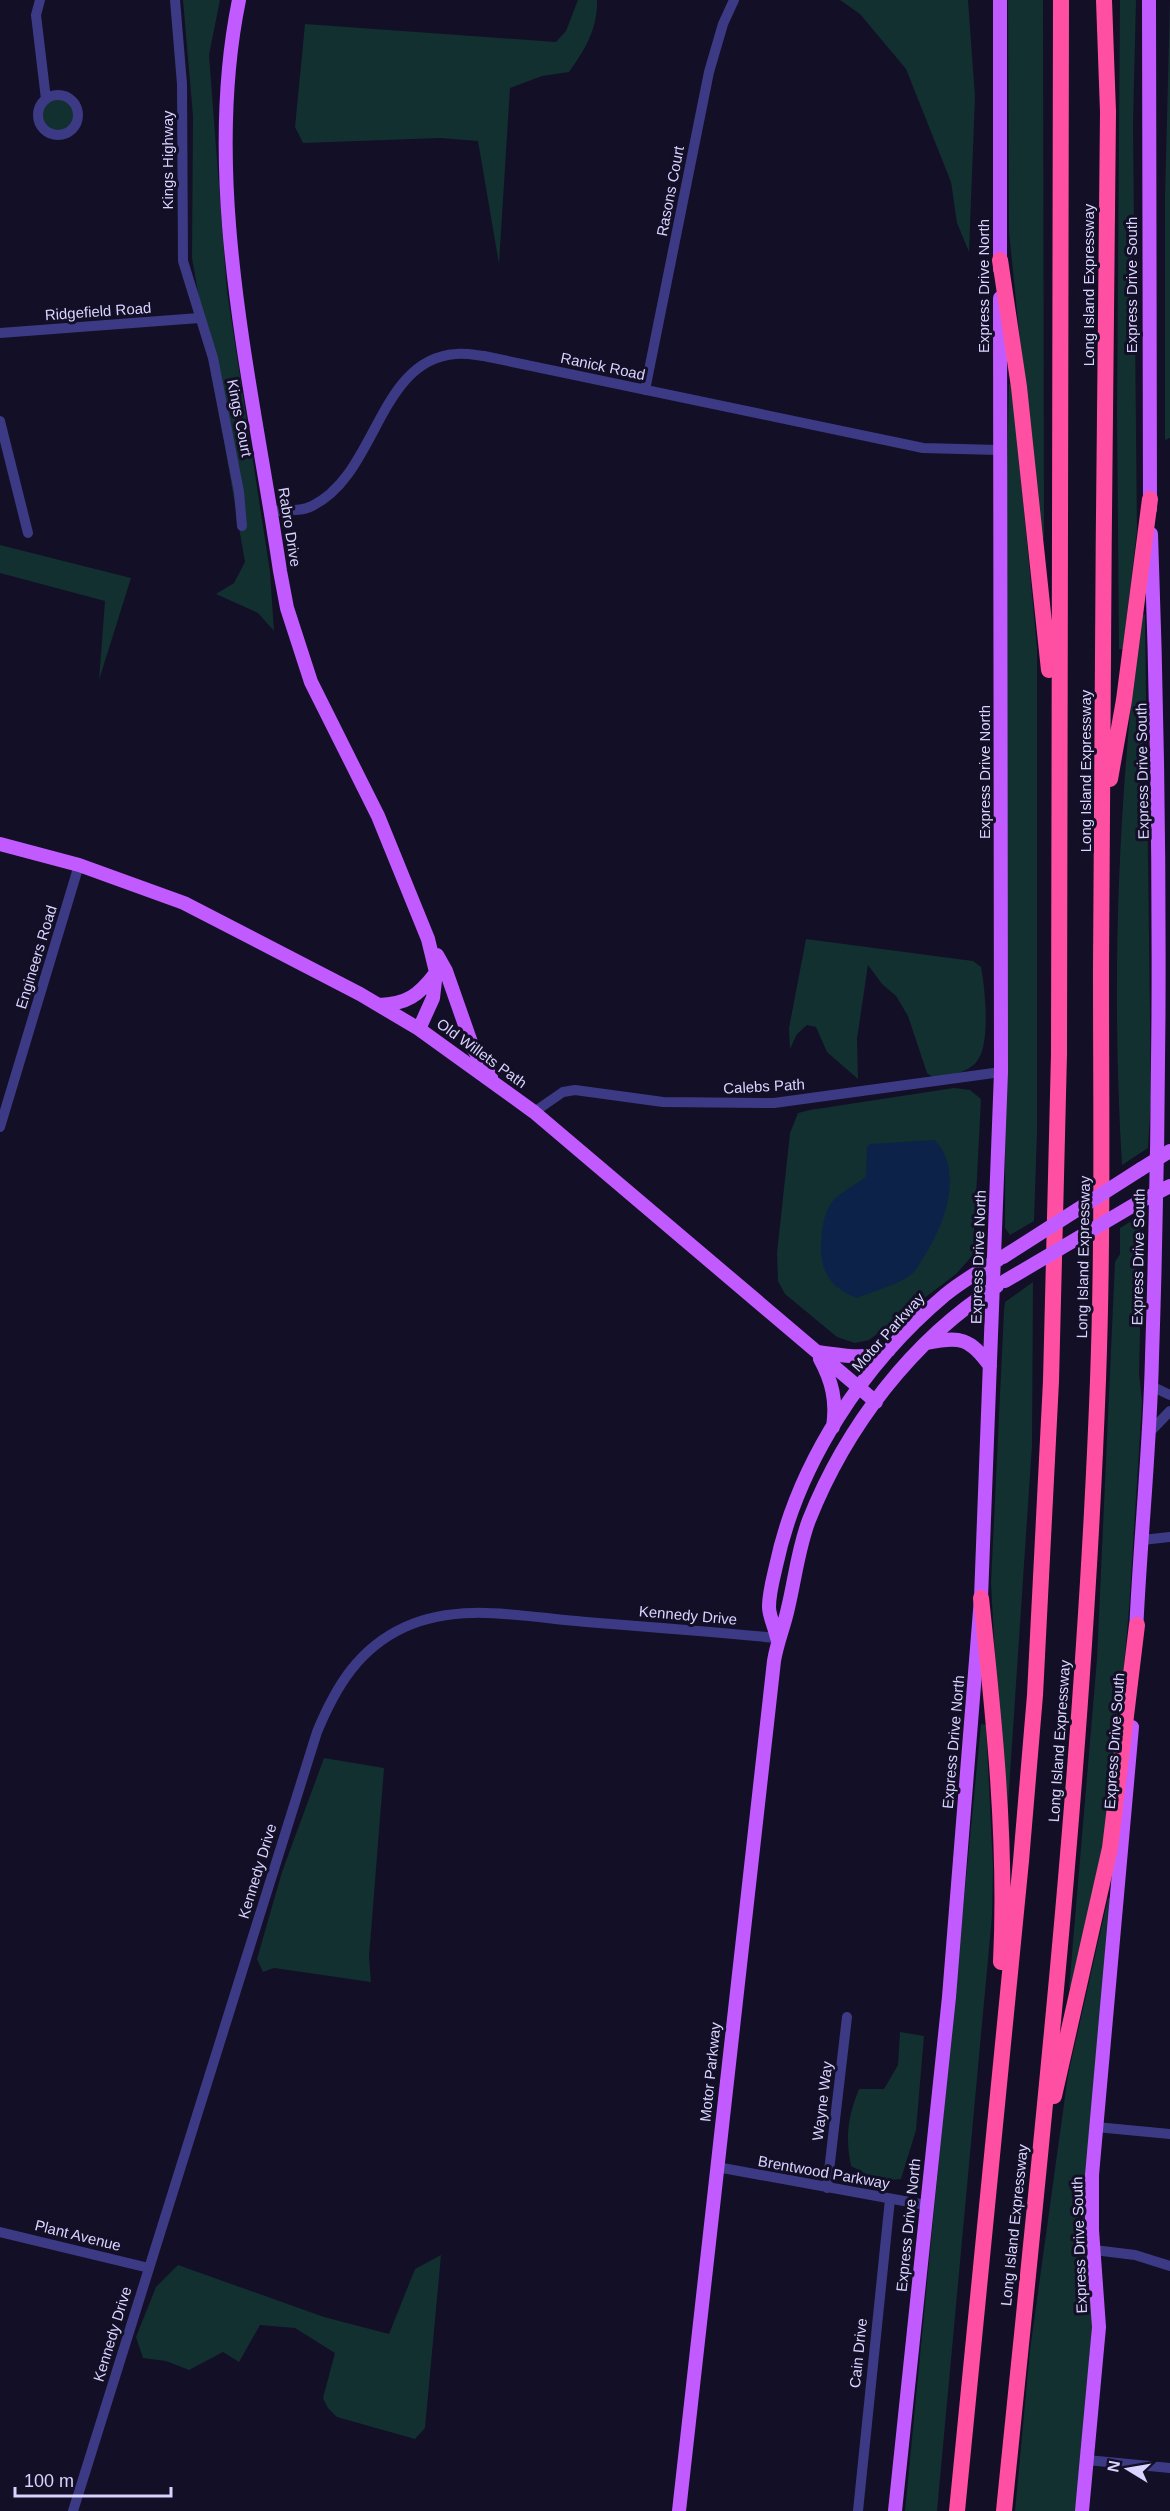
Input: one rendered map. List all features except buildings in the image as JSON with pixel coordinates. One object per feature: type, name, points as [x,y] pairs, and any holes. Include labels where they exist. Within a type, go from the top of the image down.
[{"type":"highway","name":"Long Island Expressway","points":[[957,2511],[1024,1825],[1044,1542],[1057,1218],[1061,0]]},
{"type":"highway","name":"Long Island Expressway","points":[[1004,2511],[1068,1865],[1091,1544],[1103,1219],[1103,812],[1108,112],[1104,0]]},
{"type":"highway","points":[[1000,260],[1019,387],[1048,644],[1059,875]]},
{"type":"highway","points":[[1103,812],[1124,700],[1150,498]]},
{"type":"highway","points":[[981,1598],[992,1697],[1001,1861],[1002,1941],[989,2197]]},
{"type":"highway","points":[[1025,2299],[1051,2114],[1112,1832],[1137,1625]]},
{"type":"main road","name":"Rabro Drive","points":[[239,0],[226,90],[227,173],[242,337],[287,608],[311,682],[397,860],[428,939],[436,972],[433,998],[419,1029]]},
{"type":"main road","name":"Express Drive North","points":[[895,2511],[949,1997],[981,1598],[990,1366],[999,1285],[1000,0]]},
{"type":"main road","name":"Express Drive South","points":[[1082,2511],[1099,2327],[1091,2195],[1134,1698],[1151,1386],[1157,1159],[1165,1022],[1150,498],[1149,0]]},
{"type":"main road","name":"Old Willets Path","points":[[0,844],[79,865],[184,903],[419,1029],[534,1112],[876,1402]]},
{"type":"main road","points":[[428,939],[447,971],[473,1048],[494,1081]]},
{"type":"main road","points":[[378,1005],[397,1004],[410,1000],[422,990],[436,972]]},
{"type":"main road","points":[[1160,1113],[1170,1123]]},
{"type":"main road","name":"Motor Parkway","points":[[777,1638],[769,1608],[781,1540],[800,1489],[832,1430],[859,1388],[891,1349],[946,1294],[1170,1151]]},
{"type":"main road","name":"Motor Parkway","points":[[679,2511],[777,1638],[788,1611],[799,1551],[809,1521],[827,1480],[876,1402],[944,1325],[999,1285],[1138,1202],[1170,1186]]},
{"type":"main road","points":[[927,1342],[950,1338],[970,1343],[990,1366]]},
{"type":"main road","points":[[816,1352],[854,1358],[875,1356],[891,1349]]},
{"type":"main road","points":[[816,1352],[831,1378],[835,1400],[832,1430]]},
{"type":"street","points":[[40,0],[36,15],[46,99]]},
{"type":"street","name":"Kings Highway","points":[[175,0],[182,84],[183,261],[199,318]]},
{"type":"street","name":"Rasons Court","points":[[645,390],[709,72],[723,24],[734,0]]},
{"type":"street","points":[[995,0],[1001,25]]},
{"type":"street","name":"Ridgefield Road","points":[[0,333],[199,318]]},
{"type":"street","name":"Kings Court","points":[[199,318],[213,358],[239,492],[242,526]]},
{"type":"street","name":"Ranick Road","points":[[271,511],[311,507],[331,494],[350,474],[402,383],[417,368],[436,359],[456,354],[484,356],[923,448],[999,450]]},
{"type":"street","points":[[0,421],[28,532]]},
{"type":"street","name":"Engineers Road","points":[[0,1127],[79,865]]},
{"type":"street","name":"Calebs Path","points":[[534,1112],[563,1092],[575,1090],[663,1102],[772,1103],[1000,1072]]},
{"type":"street","points":[[1151,1386],[1170,1395]]},
{"type":"street","points":[[1148,1434],[1170,1411]]},
{"type":"street","points":[[1142,1540],[1170,1537]]},
{"type":"street","name":"Kennedy Drive","points":[[73,2511],[316,1731],[343,1677],[361,1656],[406,1626],[459,1614],[777,1638]]},
{"type":"street","name":"Wayne Way","points":[[827,2188],[847,2017]]},
{"type":"street","points":[[1096,2127],[1170,2134]]},
{"type":"street","name":"Brentwood Parkway","points":[[717,2167],[926,2205]]},
{"type":"street","name":"Cain Drive","points":[[858,2511],[890,2199]]},
{"type":"street","name":"Plant Avenue","points":[[0,2232],[149,2268]]},
{"type":"street","points":[[1094,2250],[1135,2255],[1170,2266]]},
{"type":"street","points":[[1087,2460],[1170,2468]]},
{"type":"green space","points":[[183,0],[220,0],[209,55],[227,291],[270,572],[274,631],[258,613],[216,594],[234,583],[245,562],[192,258],[193,116]]},
{"type":"green space","points":[[578,0],[597,0],[597,10],[589,38],[569,72],[542,76],[510,88],[499,264],[478,141],[440,138],[303,143],[295,127],[305,24],[556,42],[566,31]]},
{"type":"green space","points":[[840,0],[968,0],[975,97],[969,252],[957,223],[951,182],[906,69],[860,14]]},
{"type":"green space","points":[[1008,0],[1043,0],[1044,538],[1040,538],[1009,232]]},
{"type":"green space","points":[[1120,0],[1136,0],[1133,123],[1137,531],[1123,649],[1119,649],[1117,414]]},
{"type":"green space","points":[[1170,0],[1170,438],[1165,440],[1165,197]]},
{"type":"green space","points":[[58,98],[70,103],[75,115],[70,127],[58,132],[46,127],[41,115],[46,103]]},
{"type":"green space","points":[[1009,384],[1012,385],[1037,647],[1037,1133],[1034,1221],[1010,1235],[1005,1228],[1006,515]]},
{"type":"green space","points":[[0,545],[131,578],[99,680],[105,601],[0,573]]},
{"type":"green space","points":[[1141,614],[1145,615],[1151,1099],[1148,1148],[1122,1165],[1117,1027],[1119,889],[1127,752]]},
{"type":"green space","points":[[806,939],[973,961],[981,967],[986,1015],[984,1042],[977,1061],[969,1068],[951,1075],[934,1078],[927,1073],[908,1016],[896,996],[882,984],[868,965],[857,1039],[858,1079],[827,1052],[816,1027],[807,1025],[797,1034],[790,1049],[789,1028]]},
{"type":"green space","points":[[954,1088],[970,1090],[981,1099],[973,1255],[956,1274],[869,1340],[855,1343],[837,1337],[785,1294],[778,1281],[777,1253],[790,1133],[798,1113]]},
{"type":"green space","points":[[1143,1214],[1139,1373],[1142,1403],[1129,1609],[1111,1815],[1076,1978],[1069,1989],[1097,1659],[1115,1262],[1120,1254],[1120,1228]]},
{"type":"green space","points":[[1033,1282],[1032,1445],[1005,1849],[991,1583],[1004,1311],[1005,1302]]},
{"type":"green space","points":[[981,1724],[986,1725],[993,1867],[992,1916],[937,2511],[905,2511]]},
{"type":"green space","points":[[324,1758],[384,1768],[369,1957],[371,1982],[274,1968],[263,1972],[257,1959],[282,1872]]},
{"type":"green space","points":[[1108,1898],[1114,1899],[1087,2185],[1094,2300],[1077,2511],[1015,2511],[1030,2350],[1068,2075]]},
{"type":"green space","points":[[900,2032],[924,2036],[916,2130],[901,2179],[879,2181],[851,2166],[848,2145],[849,2126],[852,2108],[859,2089],[884,2089],[898,2065]]},
{"type":"green space","points":[[441,2255],[425,2428],[415,2439],[337,2417],[328,2408],[323,2398],[335,2353],[295,2328],[260,2325],[239,2362],[223,2352],[189,2370],[166,2361],[143,2358],[136,2337],[156,2287],[178,2265],[324,2317],[389,2334],[415,2269]]},
{"type":"water","points":[[935,1140],[944,1153],[948,1167],[950,1182],[948,1198],[939,1228],[916,1270],[907,1278],[857,1298],[846,1293],[830,1280],[821,1253],[822,1231],[830,1205],[866,1176],[867,1147],[870,1144]]}]
